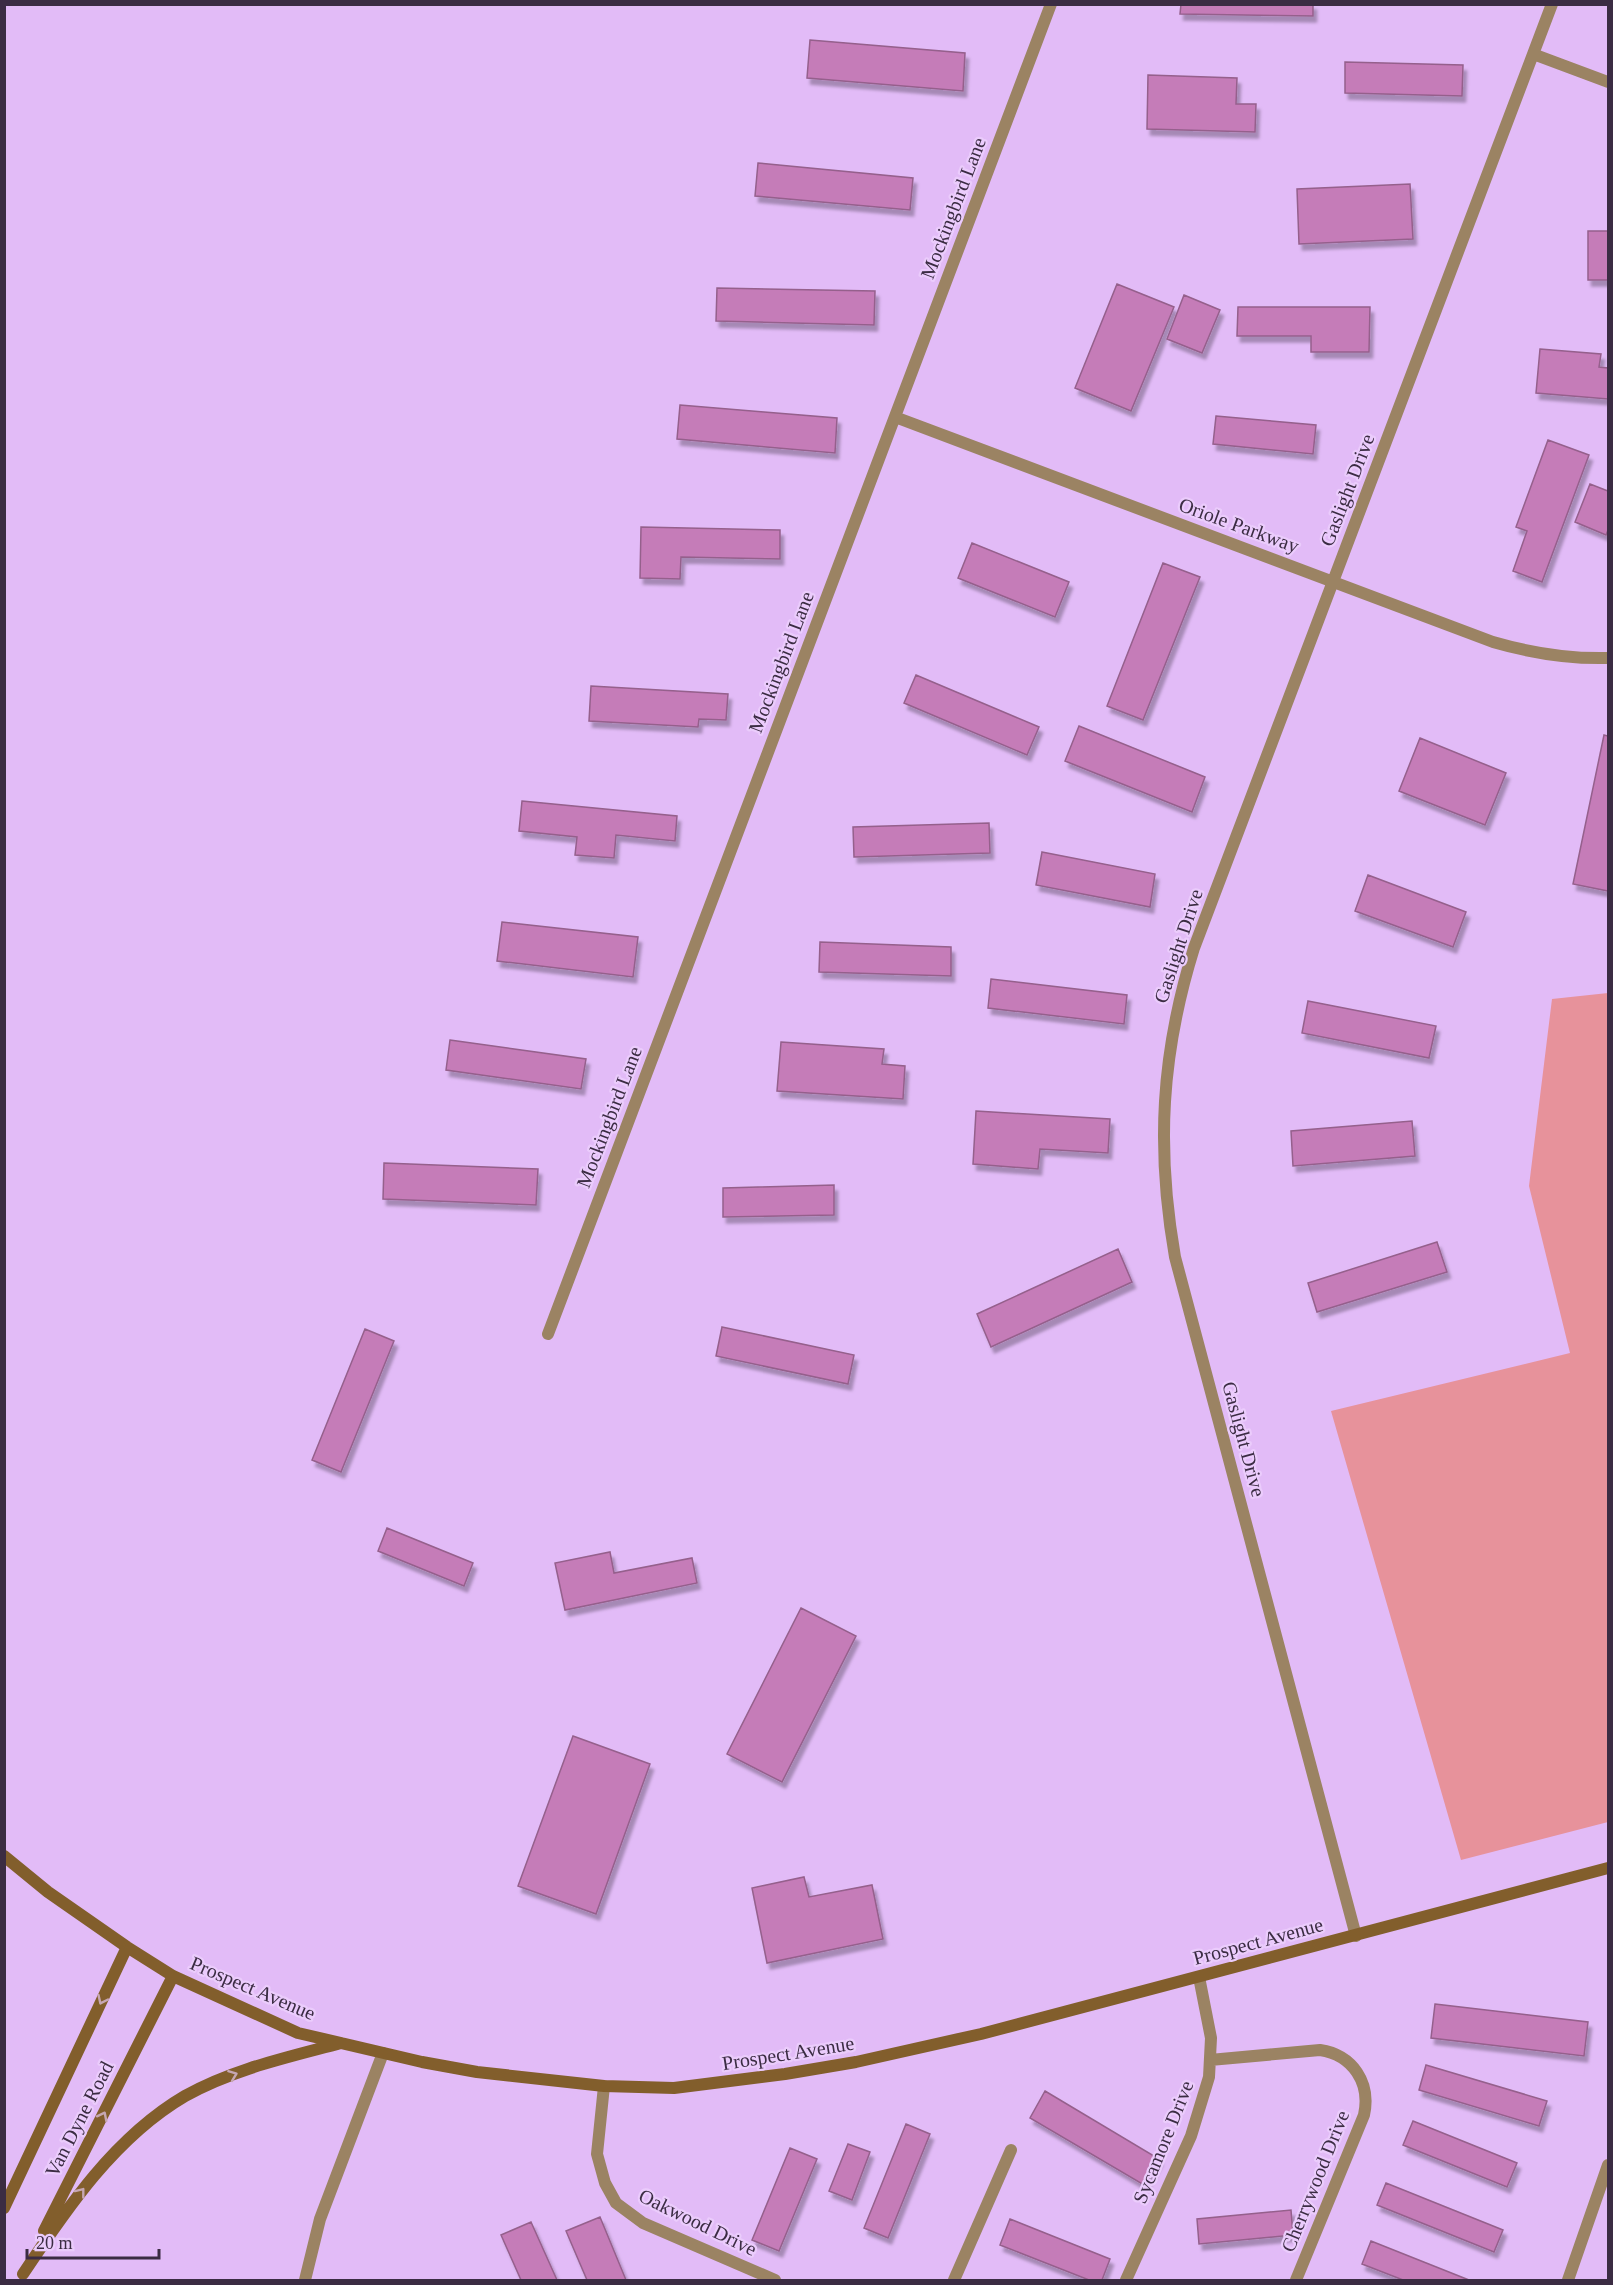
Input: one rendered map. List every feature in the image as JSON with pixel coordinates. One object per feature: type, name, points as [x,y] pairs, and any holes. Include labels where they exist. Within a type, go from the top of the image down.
[{"type":"main road","name":"Prospect Avenue","points":[[4,1856],[48,1892],[173,1976],[297,2032],[382,2053],[477,2072],[604,2086],[674,2088],[856,2062],[981,2034],[1608,1868]]},
{"type":"main road","name":"Van Dyne Road","points":[[4,2208],[127,1947]]},
{"type":"main road","name":"Van Dyne Road","points":[[21,2277],[173,1976]]},
{"type":"main road","points":[[21,2277],[88,2184],[109,2159],[159,2114],[186,2096],[214,2082],[262,2064],[342,2043]]},
{"type":"street","name":"Mockingbird Lane","points":[[548,1334],[1051,4]]},
{"type":"street","name":"Gaslight Drive","points":[[1356,1935],[1184,1295],[1168,1218],[1163,1140],[1164,1101],[1170,1043],[1189,966],[1551,4]]},
{"type":"street","points":[[1533,54],[1608,82]]},
{"type":"street","name":"Oriole Parkway","points":[[895,417],[1455,628],[1512,647],[1572,657],[1608,658]]},
{"type":"street","name":"Sycamore Drive","points":[[1126,2280],[1191,2136],[1203,2103],[1209,2077],[1211,2038],[1199,1977]]},
{"type":"street","name":"Cherrywood Drive","points":[[1210,2060],[1311,2050],[1324,2051],[1344,2059],[1353,2067],[1364,2086],[1366,2098],[1364,2115],[1296,2280]]},
{"type":"street","points":[[305,2280],[320,2218],[382,2053]]},
{"type":"street","name":"Oakwood Drive","points":[[604,2086],[597,2154],[605,2183],[616,2203],[643,2223],[775,2280]]},
{"type":"street","points":[[954,2280],[1011,2150]]},
{"type":"street","points":[[1568,2280],[1608,2165]]},
{"type":"shaded area","points":[[1608,993],[1608,1822],[1461,1860],[1331,1411],[1570,1353],[1529,1186],[1552,999]]},
{"type":"building","points":[[1181,4],[1313,4],[1313,16],[1180,14]]},
{"type":"building","points":[[810,40],[965,53],[963,91],[807,78]]},
{"type":"building","points":[[1345,62],[1463,65],[1462,96],[1345,93]]},
{"type":"building","points":[[1148,75],[1237,78],[1236,104],[1256,104],[1255,132],[1147,129]]},
{"type":"building","points":[[758,163],[913,178],[910,210],[755,196]]},
{"type":"building","points":[[1410,184],[1413,239],[1299,244],[1297,189]]},
{"type":"building","points":[[1588,231],[1608,231],[1608,280],[1588,280]]},
{"type":"building","points":[[1117,284],[1174,307],[1131,411],[1075,388]]},
{"type":"building","points":[[717,288],[875,291],[874,325],[716,321]]},
{"type":"building","points":[[1184,295],[1220,310],[1202,353],[1167,339]]},
{"type":"building","points":[[1238,307],[1370,307],[1369,352],[1311,352],[1311,336],[1237,336]]},
{"type":"building","points":[[1540,349],[1601,354],[1599,367],[1608,368],[1608,399],[1536,393]]},
{"type":"building","points":[[680,405],[837,418],[835,453],[677,439]]},
{"type":"building","points":[[1216,416],[1316,425],[1313,454],[1213,444]]},
{"type":"building","points":[[1548,440],[1589,455],[1542,582],[1513,571],[1527,531],[1516,527]]},
{"type":"building","points":[[1590,484],[1608,491],[1606,535],[1575,522]]},
{"type":"building","points":[[641,527],[780,530],[780,559],[681,557],[680,579],[640,578]]},
{"type":"building","points":[[972,543],[1069,582],[1055,617],[958,578]]},
{"type":"building","points":[[1163,563],[1200,577],[1143,720],[1107,706]]},
{"type":"building","points":[[916,675],[1039,727],[1027,755],[904,703]]},
{"type":"building","points":[[591,686],[728,694],[726,720],[699,719],[698,727],[589,721]]},
{"type":"building","points":[[1079,726],[1205,777],[1192,812],[1065,761]]},
{"type":"building","points":[[1604,735],[1608,736],[1608,891],[1573,884]]},
{"type":"building","points":[[1420,738],[1506,773],[1485,825],[1399,791]]},
{"type":"building","points":[[522,801],[677,816],[675,841],[616,835],[614,858],[575,855],[577,837],[519,831]]},
{"type":"building","points":[[989,823],[990,853],[854,857],[853,827]]},
{"type":"building","points":[[1042,852],[1155,874],[1150,907],[1036,885]]},
{"type":"building","points":[[1368,875],[1466,912],[1453,947],[1355,911]]},
{"type":"building","points":[[502,922],[638,937],[633,977],[497,961]]},
{"type":"building","points":[[820,942],[951,947],[951,976],[819,972]]},
{"type":"building","points":[[991,979],[1127,995],[1124,1024],[988,1008]]},
{"type":"building","points":[[1308,1001],[1436,1026],[1429,1058],[1302,1033]]},
{"type":"building","points":[[450,1040],[586,1059],[581,1089],[446,1070]]},
{"type":"building","points":[[781,1042],[884,1049],[882,1064],[905,1066],[903,1099],[777,1091]]},
{"type":"building","points":[[976,1111],[1110,1119],[1108,1153],[1040,1149],[1038,1169],[973,1164]]},
{"type":"building","points":[[1412,1121],[1415,1156],[1293,1166],[1291,1131]]},
{"type":"building","points":[[384,1163],[538,1169],[536,1205],[383,1199]]},
{"type":"building","points":[[834,1185],[834,1215],[723,1217],[723,1188]]},
{"type":"building","points":[[1437,1242],[1447,1272],[1317,1312],[1308,1283]]},
{"type":"building","points":[[1118,1249],[1132,1282],[991,1347],[977,1314]]},
{"type":"building","points":[[722,1327],[854,1355],[848,1384],[716,1356]]},
{"type":"building","points":[[365,1329],[394,1341],[341,1472],[312,1460]]},
{"type":"building","points":[[387,1528],[473,1563],[464,1586],[378,1551]]},
{"type":"building","points":[[610,1552],[614,1573],[692,1558],[697,1583],[565,1610],[555,1563]]},
{"type":"building","points":[[801,1608],[856,1636],[782,1782],[727,1754]]},
{"type":"building","points":[[573,1736],[650,1764],[596,1914],[518,1886]]},
{"type":"building","points":[[804,1877],[809,1897],[872,1885],[883,1939],[767,1963],[752,1888]]},
{"type":"building","points":[[1435,2004],[1588,2022],[1584,2056],[1431,2038]]},
{"type":"building","points":[[1426,2065],[1547,2101],[1539,2126],[1419,2090]]},
{"type":"building","points":[[1045,2091],[1159,2159],[1144,2185],[1030,2118]]},
{"type":"building","points":[[1413,2121],[1517,2163],[1507,2187],[1403,2145]]},
{"type":"building","points":[[906,2124],[930,2134],[888,2238],[864,2228]]},
{"type":"building","points":[[848,2144],[870,2152],[852,2200],[829,2191]]},
{"type":"building","points":[[790,2148],[817,2159],[779,2251],[752,2240]]},
{"type":"building","points":[[1386,2183],[1503,2230],[1494,2252],[1377,2205]]},
{"type":"building","points":[[1291,2210],[1293,2235],[1199,2244],[1197,2219]]},
{"type":"building","points":[[600,2217],[626,2280],[587,2280],[566,2231]]},
{"type":"building","points":[[1010,2219],[1110,2259],[1102,2280],[1089,2280],[1000,2245]]},
{"type":"building","points":[[531,2222],[557,2280],[521,2280],[501,2235]]},
{"type":"building","points":[[1371,2241],[1469,2280],[1403,2280],[1362,2264]]}]
